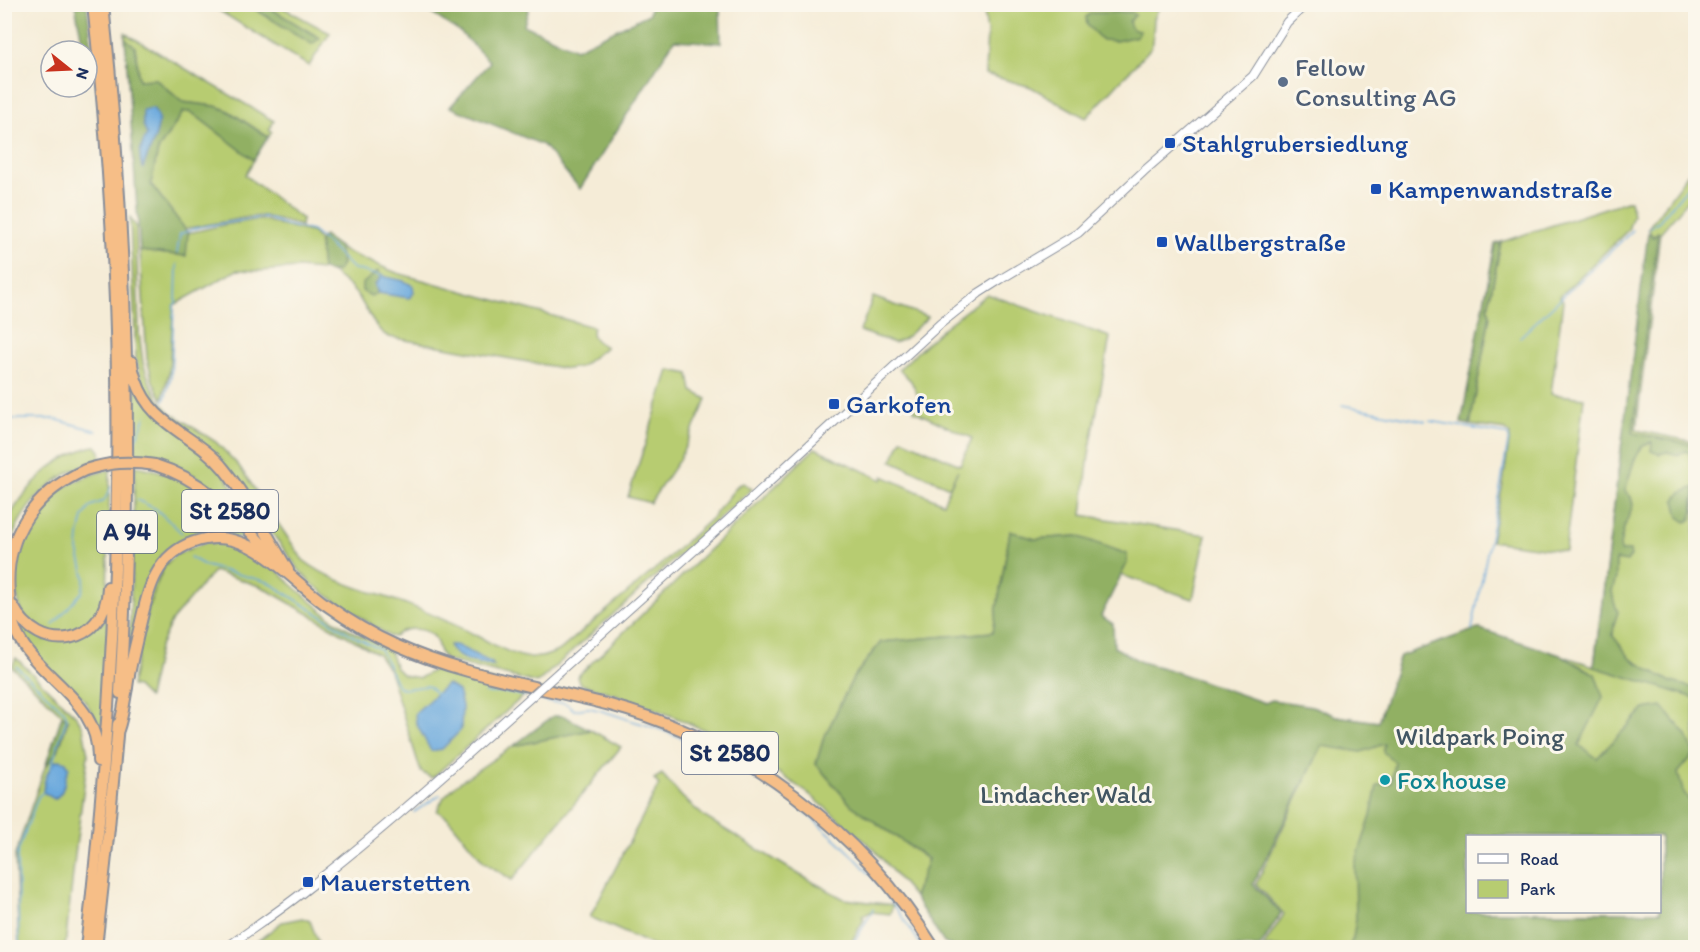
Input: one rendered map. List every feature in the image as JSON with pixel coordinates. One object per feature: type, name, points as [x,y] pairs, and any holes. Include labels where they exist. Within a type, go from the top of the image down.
[{"type":"highway","name":"A 94","points":[[86,948],[103,787],[116,558],[117,378],[114,280],[108,168],[93,4]]},
{"type":"highway","name":"A 94","points":[[96,948],[117,730],[128,460],[126,334],[116,141],[104,4]]},
{"type":"highway","points":[[126,334],[130,343],[132,367],[144,399],[167,424],[205,450],[220,465],[234,483],[292,576]]},
{"type":"highway","name":"St 2580","points":[[10,600],[9,576],[12,552],[23,523],[43,497],[56,486],[86,470],[104,464],[123,462],[155,465],[189,478],[210,492],[292,576],[323,603],[378,636],[408,651],[489,676],[633,711],[692,734],[754,767],[808,805],[857,849],[895,892],[934,948]]},
{"type":"highway","points":[[117,730],[122,718],[148,590],[161,564],[168,556],[192,542],[216,537],[230,539],[253,547],[292,576]]},
{"type":"highway","points":[[10,600],[24,624],[38,634],[58,639],[78,636],[96,623],[102,613],[108,596],[109,572],[116,558]]},
{"type":"highway","points":[[10,600],[11,616],[17,633],[33,658],[78,702],[90,719],[99,750],[98,772],[103,787]]},
{"type":"street","points":[[226,948],[305,891],[403,811],[740,509],[940,324],[994,284],[1078,233],[1144,171],[1253,76],[1287,22],[1306,4]]},
{"type":"green space","points":[[214,4],[278,5],[330,33],[309,66],[213,7]]},
{"type":"green space","points":[[75,5],[87,5],[91,39],[82,39]]},
{"type":"green space","points":[[248,5],[265,5],[320,38],[312,44]]},
{"type":"green space","points":[[428,5],[530,5],[524,25],[576,49],[649,14],[651,5],[720,5],[721,43],[674,40],[580,189],[543,145],[450,107],[490,62],[461,33],[428,11]]},
{"type":"green space","points":[[983,5],[1160,5],[1154,19],[1151,48],[1086,118],[1031,87],[985,74],[987,32]]},
{"type":"green space","points":[[1131,12],[1135,15],[1129,22],[1133,29],[1140,31],[1137,36],[1116,41],[1102,40],[1087,25],[1086,17],[1091,13]]},
{"type":"green space","points":[[125,33],[274,121],[269,130],[272,132],[268,137],[227,110],[215,106],[182,102],[156,79],[139,80],[135,47],[125,38]]},
{"type":"green space","points":[[125,38],[135,47],[139,80],[156,79],[182,102],[215,106],[227,110],[268,137],[254,160],[191,112],[183,112],[158,150],[151,184],[188,233],[186,256],[140,251]]},
{"type":"green space","points":[[184,111],[191,112],[254,160],[245,175],[302,219],[301,226],[264,216],[184,229],[151,184],[158,150]]},
{"type":"green space","name":"Wildpark Poing","points":[[1695,164],[1695,192],[1660,233],[1636,430],[1695,442],[1695,947],[1263,947],[1284,914],[1256,884],[1336,716],[1378,722],[1400,656],[1480,629],[1594,666],[1623,432],[1633,433],[1657,233],[1653,238],[1648,228]]},
{"type":"green space","points":[[1630,200],[1633,215],[1628,230],[1560,296],[1563,301],[1551,394],[1584,398],[1565,551],[1491,541],[1510,435],[1506,430],[1470,425],[1501,242]]},
{"type":"green space","points":[[130,218],[136,226],[139,332],[143,363],[159,400],[171,413],[216,442],[239,466],[303,560],[331,577],[421,610],[513,654],[535,658],[560,650],[660,565],[713,517],[738,485],[744,483],[752,489],[537,683],[446,660],[441,655],[435,638],[425,631],[406,630],[394,637],[389,636],[311,583],[272,533],[229,469],[160,413],[145,392],[136,359]]},
{"type":"green space","points":[[254,220],[265,220],[312,232],[319,240],[322,270],[297,268],[237,270],[174,305],[169,373],[162,399],[153,382],[147,359],[140,251],[185,256],[188,233]]},
{"type":"green space","points":[[1658,232],[1633,433],[1695,445],[1695,466],[1691,464],[1690,454],[1686,451],[1679,455],[1667,452],[1659,454],[1651,451],[1652,442],[1643,445],[1634,461],[1625,491],[1631,497],[1633,505],[1620,545],[1621,551],[1630,551],[1631,556],[1627,562],[1616,560],[1616,578],[1612,591],[1618,612],[1613,636],[1631,659],[1671,682],[1695,688],[1695,698],[1594,667],[1648,233],[1653,237]]},
{"type":"green space","points":[[324,236],[339,247],[342,264],[338,271],[322,270],[319,240]]},
{"type":"green space","points":[[1501,242],[1470,425],[1461,423],[1495,244]]},
{"type":"green space","points":[[339,247],[397,273],[593,327],[593,337],[606,347],[580,367],[567,369],[389,337],[375,324],[354,291],[331,272],[338,271],[342,264]]},
{"type":"green space","points":[[378,271],[382,276],[375,285],[378,293],[371,296],[362,291],[362,284]]},
{"type":"green space","points":[[987,294],[1110,337],[1089,454],[1082,515],[1206,535],[1193,599],[1121,575],[1127,563],[1127,554],[1077,536],[1035,539],[1010,532],[993,632],[881,642],[853,678],[823,740],[816,764],[851,805],[928,860],[914,897],[873,848],[809,794],[757,758],[716,735],[672,716],[615,694],[580,684],[577,677],[815,448],[882,480],[883,476],[943,503],[958,470],[949,487],[892,461],[902,439],[960,465],[972,438],[914,411],[918,396],[911,381],[899,369],[942,329]]},
{"type":"green space","points":[[873,297],[928,317],[904,339],[894,343],[860,331]]},
{"type":"green space","points":[[669,370],[689,374],[692,391],[707,399],[679,460],[650,503],[628,497]]},
{"type":"green space","points":[[136,388],[223,472],[267,543],[205,482],[174,465],[135,455]]},
{"type":"green space","points":[[96,446],[100,451],[101,459],[81,466],[47,488],[21,519],[7,557],[5,578],[4,532],[17,505],[50,467],[77,452]]},
{"type":"green space","points":[[135,466],[174,476],[203,492],[229,515],[255,544],[243,538],[213,533],[170,552],[129,653]]},
{"type":"green space","points":[[112,469],[110,471],[107,597],[92,624],[62,637],[39,630],[32,626],[22,612],[17,596],[18,560],[30,525],[39,510],[64,487],[96,473]]},
{"type":"green space","points":[[1695,487],[1694,508],[1690,520],[1686,522],[1679,517],[1675,500],[1680,493]]},
{"type":"green space","name":"Lindacher Wald","points":[[1010,531],[1035,539],[1077,536],[1127,554],[1127,563],[1101,616],[1113,624],[1114,647],[1141,662],[1265,703],[1272,700],[1312,706],[1336,716],[1378,722],[1400,656],[1480,629],[1560,655],[1595,674],[1603,697],[1579,745],[1597,758],[1644,709],[1662,706],[1687,736],[1694,754],[1678,773],[1683,791],[1695,809],[1695,947],[1349,947],[1356,919],[1355,864],[1371,816],[1377,785],[1391,783],[1395,762],[1383,752],[1384,744],[1361,752],[1322,746],[1253,884],[1281,913],[1260,947],[956,948],[944,943],[914,897],[928,859],[851,805],[816,764],[823,740],[853,678],[881,642],[993,632]]},
{"type":"green space","points":[[206,542],[241,545],[270,563],[333,620],[389,649],[396,668],[403,675],[420,678],[437,668],[443,668],[530,690],[432,778],[421,772],[389,670],[378,654],[262,587],[214,571],[172,620],[159,648],[148,698],[137,687],[131,686],[147,614],[161,570],[175,555]]},
{"type":"green space","points":[[105,619],[109,620],[101,741],[93,714],[83,698],[54,674],[27,643],[18,625],[22,624],[44,640],[101,624]]},
{"type":"green space","points":[[16,658],[77,717],[83,727],[88,755],[65,947],[19,947],[15,855],[45,767],[58,751],[68,720],[12,667]]},
{"type":"green space","points":[[62,715],[68,720],[58,751],[45,767]]},
{"type":"green space","points":[[553,716],[564,716],[591,730],[513,746]]},
{"type":"green space","points":[[591,730],[621,747],[512,880],[484,862],[447,817],[437,811],[444,797],[457,784],[513,746]]},
{"type":"green space","points":[[662,774],[682,797],[706,818],[844,899],[893,905],[890,914],[871,912],[862,916],[864,919],[848,948],[725,948],[713,943],[701,944],[699,947],[656,947],[590,917],[659,785],[654,779]]},
{"type":"green space","points":[[302,918],[310,921],[320,947],[250,947],[282,922]]},
{"type":"water","points":[[153,108],[158,116],[157,129],[143,168],[140,151],[147,135],[143,124],[143,110]]},
{"type":"water","points":[[382,276],[404,281],[413,286],[414,293],[409,298],[378,293],[375,285]]},
{"type":"water","points":[[449,645],[456,645],[494,666],[475,663],[463,658],[457,655]]},
{"type":"water","points":[[447,684],[458,691],[462,706],[461,730],[442,749],[431,751],[416,723],[415,713]]},
{"type":"water","points":[[61,760],[66,762],[69,768],[63,790],[54,799],[43,792],[44,783],[52,764]]},
{"type":"waterway","points":[[1648,229],[1659,221],[1696,177]]},
{"type":"waterway","points":[[177,253],[180,234],[199,227],[264,217],[312,231],[353,269],[382,276]]},
{"type":"waterway","points":[[1520,337],[1633,230]]},
{"type":"waterway","points":[[164,401],[171,376],[177,264]]},
{"type":"waterway","points":[[1342,405],[1425,421]]},
{"type":"waterway","points":[[132,448],[146,416]]},
{"type":"waterway","points":[[4,419],[54,419],[97,431]]},
{"type":"waterway","points":[[1430,421],[1505,434],[1509,437],[1472,629]]},
{"type":"waterway","points":[[53,625],[82,592],[85,578],[78,550],[83,517],[91,506],[104,501],[111,487]]},
{"type":"waterway","points":[[137,500],[156,509],[182,533]]},
{"type":"waterway","points":[[190,557],[206,566],[268,582],[355,637],[380,649],[398,686],[403,689],[428,686],[437,694]]},
{"type":"waterway","points":[[16,666],[65,712],[67,718],[51,767]]},
{"type":"waterway","points":[[485,693],[525,696]]},
{"type":"waterway","points":[[533,698],[565,703],[574,710],[588,708],[599,710],[663,730],[717,755],[769,786],[817,822],[862,865],[923,948]]},
{"type":"waterway","points":[[19,948],[17,854],[38,797],[43,792]]},
{"type":"waterway","points":[[414,812],[440,795]]},
{"type":"waterway","points":[[871,914],[873,909]]},
{"type":"waterway","points":[[851,948],[869,916]]},
{"type":"place","name":"Fellow Consulting AG","points":[[1283,82]]},
{"type":"place","name":"Stahlgrubersiedlung","points":[[1170,143]]},
{"type":"place","name":"Kampenwandstraße","points":[[1376,189]]},
{"type":"place","name":"Wallbergstraße","points":[[1162,242]]},
{"type":"place","name":"Garkofen","points":[[834,404]]},
{"type":"place","name":"Fox house","points":[[1385,780]]},
{"type":"place","name":"Mauerstetten","points":[[308,882]]}]
